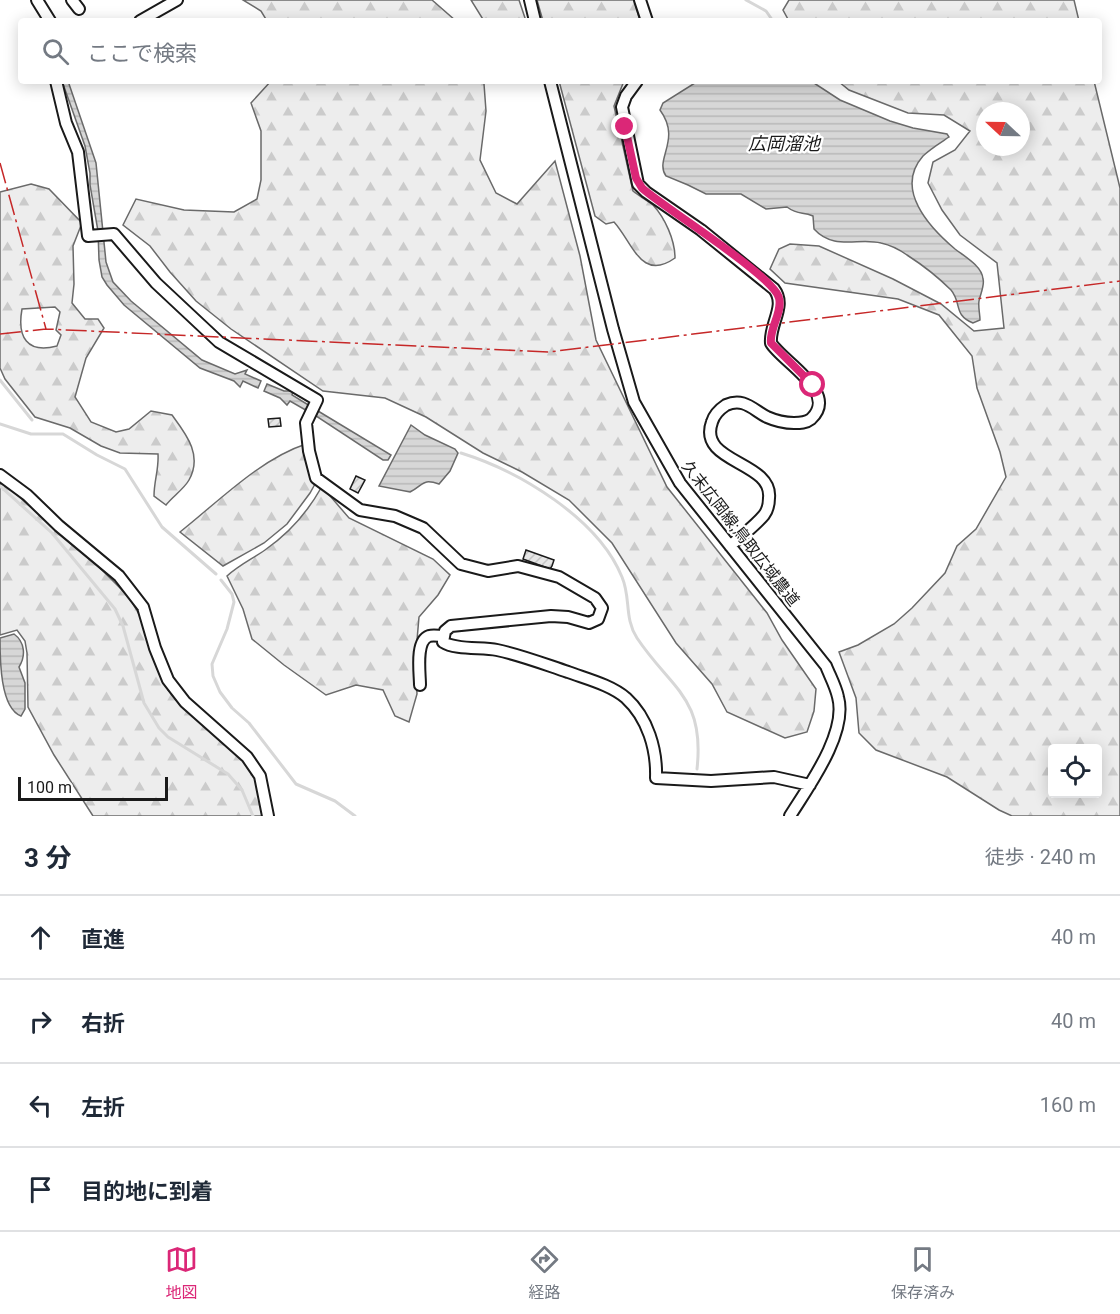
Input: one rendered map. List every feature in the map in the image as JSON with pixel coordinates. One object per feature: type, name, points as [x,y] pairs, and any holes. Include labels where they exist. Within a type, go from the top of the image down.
[{"type":"street","points":[[145,18],[177,0]]},
{"type":"street","points":[[530,0],[534,18]]},
{"type":"street","points":[[640,0],[646,18]]},
{"type":"street","points":[[40,1],[48,18]]},
{"type":"street","points":[[57,84],[66,123],[78,152],[88,236],[114,234],[156,284],[219,342],[316,400],[306,423],[309,451],[316,478],[360,510],[395,516],[423,528],[461,564],[488,571],[518,566],[559,577],[595,598],[602,608],[598,619],[589,623],[567,617],[551,616],[451,626],[446,631],[443,642],[448,645],[487,649],[525,657],[608,687],[625,697],[638,710],[654,745],[656,778],[711,781],[774,777],[810,785]]},
{"type":"street","name":"久末広岡線;鳥取広域農道","points":[[551,84],[613,329],[634,402],[680,483],[826,666],[839,699],[832,746],[790,816]]},
{"type":"street","points":[[635,84],[626,96],[622,113],[638,183],[646,192],[701,230],[774,288],[780,302],[771,331],[771,343],[808,378],[817,396],[815,413],[812,418],[802,423],[775,420],[749,405],[738,402],[723,407],[714,416],[710,435],[716,448],[761,476],[767,483],[770,496],[765,514],[730,546]]},
{"type":"street","points":[[0,475],[27,495],[59,526],[119,576],[143,607],[168,680],[185,702],[247,757],[260,776],[268,816]]},
{"type":"street","points":[[420,686],[420,647],[424,639],[431,635],[444,636]]},
{"type":"green space","points":[[243,0],[432,0],[453,18],[265,18],[261,11]]},
{"type":"green space","points":[[471,0],[519,0],[525,18],[482,18]]},
{"type":"green space","points":[[537,0],[634,0],[639,18],[542,18]]},
{"type":"green space","points":[[789,0],[1074,0],[1078,18],[787,18],[783,10]]},
{"type":"green space","points":[[268,84],[484,84],[486,111],[480,160],[496,193],[517,204],[555,161],[580,256],[596,340],[667,487],[767,613],[782,640],[816,689],[814,711],[807,732],[785,738],[727,712],[712,684],[676,643],[612,543],[569,500],[522,472],[483,453],[426,417],[385,398],[323,391],[231,329],[196,301],[150,246],[123,225],[136,199],[184,210],[234,212],[257,199],[261,180],[261,131],[251,103]]},
{"type":"green space","points":[[560,84],[623,84],[614,106],[633,191],[653,205],[662,216],[671,237],[675,258],[663,264],[646,263],[639,257],[614,222],[606,224],[595,216]]},
{"type":"green space","points":[[842,84],[1095,84],[1120,188],[1120,816],[1012,816],[947,777],[876,750],[859,733],[856,698],[839,652],[858,645],[894,624],[912,608],[945,573],[957,546],[976,529],[1006,477],[1000,452],[977,388],[972,356],[939,315],[898,299],[785,283],[770,269],[779,249],[790,244],[819,246],[893,279],[941,304],[974,331],[1004,328],[997,263],[960,235],[942,210],[928,183],[933,162],[955,150],[970,131],[944,115],[908,113],[849,90]]},
{"type":"green space","points":[[31,184],[49,189],[82,223],[73,246],[72,303],[85,319],[98,319],[104,328],[86,358],[75,397],[91,422],[116,432],[129,429],[151,411],[172,415],[191,445],[194,462],[189,480],[166,505],[154,496],[158,454],[120,453],[101,446],[70,428],[35,417],[5,379],[0,368],[0,192]],"holes":[[[55,307],[60,312],[56,330],[61,335],[57,346],[38,348],[26,341],[21,328],[22,309]]]},
{"type":"green space","points":[[306,444],[315,484],[287,524],[264,543],[223,566],[180,532],[256,471],[272,460]]},
{"type":"green space","points":[[0,480],[97,565],[129,597],[146,626],[168,690],[181,706],[243,759],[257,782],[264,816],[93,816],[54,755],[28,707],[25,641],[17,630],[0,635]]},
{"type":"green space","points":[[321,488],[349,518],[433,559],[450,575],[438,595],[419,617],[415,663],[417,694],[409,722],[395,716],[383,690],[356,685],[326,695],[284,665],[252,639],[243,609],[227,576],[289,530],[310,506]]},
{"type":"water","points":[[63,84],[69,84],[96,163],[106,262],[113,282],[131,301],[202,360],[235,374],[247,370],[245,374],[261,381],[258,388],[243,381],[240,387],[234,381],[200,368],[124,305],[107,285],[102,277],[99,260],[98,231],[85,146]]},
{"type":"water","name":"広岡溜池","points":[[693,84],[816,84],[840,100],[890,121],[947,134],[949,137],[926,153],[915,169],[912,181],[914,194],[918,207],[935,230],[972,262],[982,274],[980,320],[973,323],[967,320],[960,312],[951,290],[924,267],[895,248],[873,242],[830,240],[814,229],[813,216],[795,212],[787,207],[766,209],[741,194],[706,194],[666,176],[663,163],[669,131],[660,110],[663,103]]},
{"type":"water","points":[[267,384],[284,391],[293,391],[292,395],[310,406],[309,412],[290,401],[287,405],[280,398],[264,391]]},
{"type":"water","points":[[318,411],[391,455],[388,460],[383,460],[316,416]]},
{"type":"water","points":[[411,425],[425,435],[455,449],[458,453],[450,471],[439,484],[426,482],[410,492],[379,486]]},
{"type":"water","points":[[14,634],[18,637],[23,649],[23,658],[19,667],[25,683],[25,709],[21,716],[9,703],[1,670],[0,638]]},
{"type":"building","points":[[280,418],[281,426],[269,427],[268,419]]},
{"type":"building","points":[[356,476],[365,480],[358,493],[350,489]]},
{"type":"building","points":[[526,550],[554,560],[550,569],[523,559]]},
{"type":"waterway","points":[[746,0],[766,11],[771,18]]},
{"type":"waterway","points":[[0,380],[32,420]]},
{"type":"waterway","points":[[0,424],[31,434],[63,434],[125,469],[162,527],[216,574]]},
{"type":"waterway","points":[[461,453],[507,472],[554,500],[595,535],[611,555],[625,585],[630,623],[637,638],[683,696],[690,709],[696,725],[697,769]]},
{"type":"waterway","points":[[0,486],[52,533],[115,609],[123,626],[144,703],[159,728],[168,737],[228,774],[242,790],[253,816]]},
{"type":"waterway","points":[[221,580],[232,594],[234,602],[227,629],[212,664],[213,676],[220,692],[232,708],[249,723],[296,784],[335,801],[355,816]]},
{"type":"power","points":[[0,163],[46,329]]},
{"type":"power","points":[[0,334],[46,329],[549,352],[1120,281]]},
{"type":"route","points":[[625,127],[636,178],[642,188],[766,280],[777,292],[780,302],[771,331],[771,343],[813,385]]}]
